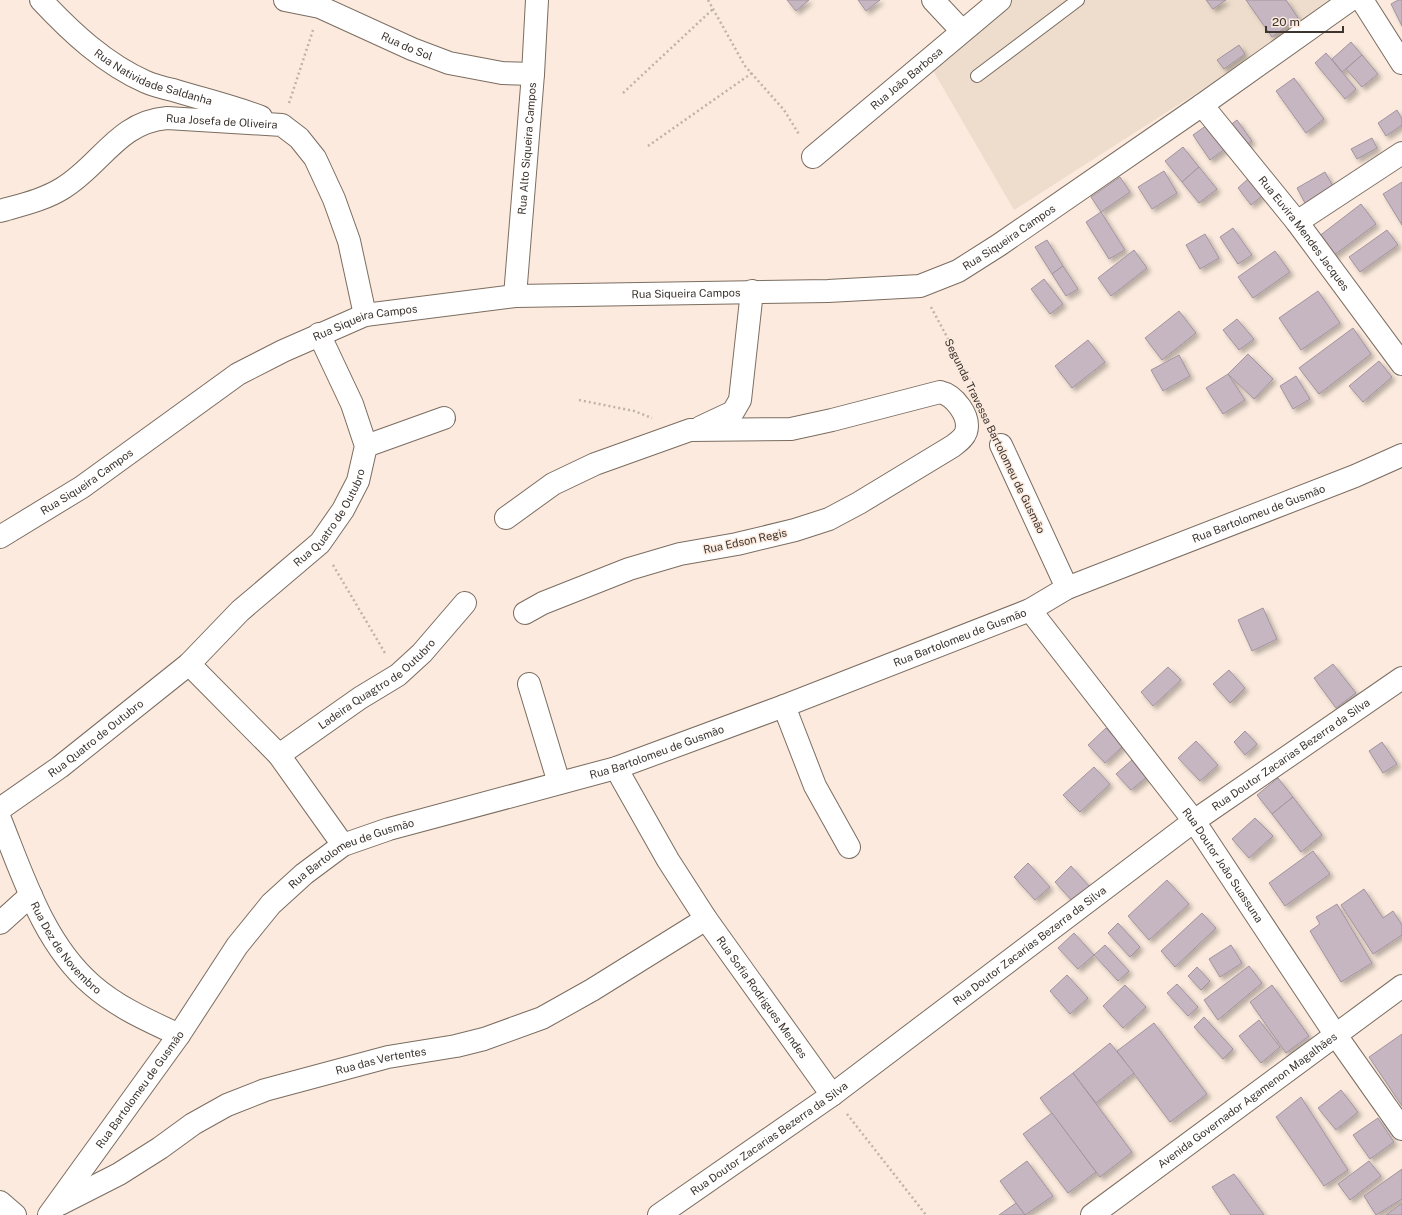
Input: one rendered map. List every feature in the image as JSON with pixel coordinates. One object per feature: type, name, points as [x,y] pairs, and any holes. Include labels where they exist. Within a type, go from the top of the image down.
[{"type":"street","name":"Rua Natividade Saldanha","points":[[41,0],[64,25],[89,46],[112,63],[147,82],[234,107],[282,125]]},
{"type":"street","name":"Rua do Sol","points":[[285,0],[320,7],[412,49],[449,63],[502,73],[533,74]]},
{"type":"street","name":"Rua Alto Siqueira Campos","points":[[515,296],[533,74],[537,0]]},
{"type":"street","points":[[933,0],[962,31]]},
{"type":"street","name":"Rua João Barbosa","points":[[813,157],[1000,0]]},
{"type":"street","name":"Rua Siqueira Campos","points":[[2,534],[82,487],[238,374],[319,334],[365,315],[515,296],[752,291],[828,291],[920,286],[958,271],[999,245],[1202,105],[1350,0]]},
{"type":"street","points":[[1362,0],[1402,63]]},
{"type":"street","name":"Rua Euvira Mendes Jacques","points":[[1202,105],[1297,222],[1402,364]]},
{"type":"street","name":"Rua Josefa de Oliveira","points":[[0,211],[39,199],[63,188],[83,172],[124,134],[152,119],[167,118],[282,125],[299,138],[315,158],[334,199],[349,241],[365,315]]},
{"type":"street","points":[[1297,222],[1402,153]]},
{"type":"street","points":[[506,518],[553,484],[595,464],[726,417],[738,407],[742,390],[752,291]]},
{"type":"street","points":[[319,334],[352,404],[366,446],[444,418]]},
{"type":"street","name":"Rua Edson Regis","points":[[525,613],[543,603],[629,569],[680,554],[737,544],[795,530],[829,519],[953,446],[963,438],[967,423],[962,410],[953,398],[940,392],[791,429],[690,430]]},
{"type":"street","name":"Segunda Travessa Bartolomeu de Gusmão","points":[[1001,445],[1067,588]]},
{"type":"street","name":"Rua Quatro de Outubro","points":[[0,809],[60,767],[189,664],[240,611],[320,543],[343,510],[358,481],[366,446]]},
{"type":"street","name":"Rua Bartolomeu de Gusmão","points":[[53,1210],[179,1035],[237,946],[271,904],[304,874],[343,845],[389,828],[616,768],[784,706],[1030,610],[1067,588],[1355,476],[1402,455]]},
{"type":"street","name":"Ladeira Quagtro de Outubro","points":[[279,755],[354,702],[398,675],[422,653],[465,603]]},
{"type":"street","name":"Rua Doutor João Suassuna","points":[[1030,610],[1194,821],[1335,1034],[1402,1129]]},
{"type":"street","points":[[189,664],[279,755],[343,845]]},
{"type":"street","name":"Rua Doutor Zacarias Bezerra da Silva","points":[[659,1215],[832,1095],[1194,821],[1402,678]]},
{"type":"street","points":[[529,684],[559,783]]},
{"type":"street","points":[[784,706],[815,786],[849,847]]},
{"type":"street","name":"Rua Sofia Rodrigues Mendes","points":[[616,768],[668,860],[706,919],[832,1095]]},
{"type":"street","name":"Rua Dez de Novembro","points":[[0,819],[31,895],[60,949],[92,985],[133,1014],[179,1035]]},
{"type":"street","points":[[0,923],[31,895]]},
{"type":"street","name":"Rua das Vertentes","points":[[53,1210],[119,1174],[160,1148],[193,1124],[227,1105],[265,1090],[388,1057],[456,1046],[484,1039],[542,1018],[592,990],[706,919]]},
{"type":"street","name":"Avenida Governador Agamenon Magalhães","points":[[1092,1215],[1335,1034],[1402,986]]},
{"type":"street","points":[[0,1202],[15,1215]]},
{"type":"lane","points":[[977,76],[1078,0]]},
{"type":"path","points":[[708,0],[745,66],[784,110],[813,157]]},
{"type":"path","points":[[282,125],[320,7]]},
{"type":"path","points":[[623,93],[713,9]]},
{"type":"path","points":[[648,146],[752,73]]},
{"type":"path","name":"Segunda Travessa Bartolomeu de Gusmão","points":[[920,286],[970,381]]},
{"type":"path","points":[[579,400],[634,412],[655,419]]},
{"type":"path","points":[[320,543],[398,675]]},
{"type":"path","points":[[832,1095],[926,1215]]},
{"type":"shaded area","points":[[1012,0],[1328,0],[1256,55],[1014,210],[931,67]]},
{"type":"building","points":[[787,0],[809,0],[796,11]]},
{"type":"building","points":[[858,0],[880,0],[866,11]]},
{"type":"building","points":[[1206,0],[1226,0],[1213,9]]},
{"type":"building","points":[[1246,0],[1286,0],[1298,18],[1272,37]]},
{"type":"building","points":[[1398,0],[1402,0],[1402,26],[1391,4]]},
{"type":"building","points":[[1351,42],[1362,55],[1342,72],[1332,59]]},
{"type":"building","points":[[1239,45],[1245,54],[1224,69],[1217,60]]},
{"type":"building","points":[[1326,53],[1356,89],[1345,99],[1315,63]]},
{"type":"building","points":[[1362,55],[1378,74],[1362,87],[1346,69]]},
{"type":"building","points":[[1294,78],[1324,119],[1306,133],[1276,91]]},
{"type":"building","points":[[1397,110],[1402,119],[1402,125],[1386,136],[1378,123]]},
{"type":"building","points":[[1237,120],[1252,141],[1244,147],[1229,126]]},
{"type":"building","points":[[1207,125],[1225,149],[1210,160],[1193,135]]},
{"type":"building","points":[[1372,138],[1377,148],[1357,159],[1351,149]]},
{"type":"building","points":[[1183,147],[1199,167],[1182,182],[1165,161]]},
{"type":"building","points":[[1199,167],[1217,189],[1199,203],[1182,182]]},
{"type":"building","points":[[1164,171],[1177,193],[1152,209],[1138,187]]},
{"type":"building","points":[[1325,172],[1334,188],[1306,205],[1297,188]]},
{"type":"building","points":[[1120,177],[1130,192],[1101,212],[1091,197]]},
{"type":"building","points":[[1249,178],[1263,195],[1251,205],[1238,188]]},
{"type":"building","points":[[1402,182],[1402,225],[1383,194]]},
{"type":"building","points":[[1361,204],[1376,224],[1333,256],[1318,237]]},
{"type":"building","points":[[1101,212],[1125,250],[1109,259],[1086,222]]},
{"type":"building","points":[[1233,228],[1252,255],[1238,264],[1220,237]]},
{"type":"building","points":[[1387,230],[1398,245],[1360,272],[1349,257]]},
{"type":"building","points":[[1205,234],[1219,258],[1200,269],[1186,245]]},
{"type":"building","points":[[1047,240],[1063,266],[1052,274],[1035,247]]},
{"type":"building","points":[[1134,250],[1147,268],[1111,296],[1098,278]]},
{"type":"building","points":[[1275,251],[1290,272],[1253,298],[1238,277]]},
{"type":"building","points":[[1063,266],[1078,289],[1066,296],[1052,274]]},
{"type":"building","points":[[1044,279],[1063,304],[1050,314],[1031,289]]},
{"type":"building","points":[[1318,291],[1340,323],[1301,350],[1279,318]]},
{"type":"building","points":[[1179,311],[1196,333],[1162,360],[1145,338]]},
{"type":"building","points":[[1237,319],[1254,339],[1239,350],[1223,330]]},
{"type":"building","points":[[1353,328],[1371,354],[1319,394],[1299,368]]},
{"type":"building","points":[[1088,340],[1105,362],[1072,388],[1055,366]]},
{"type":"building","points":[[1248,354],[1273,379],[1254,399],[1228,374]]},
{"type":"building","points":[[1179,355],[1190,376],[1163,391],[1151,370]]},
{"type":"building","points":[[1379,361],[1392,377],[1363,402],[1349,386]]},
{"type":"building","points":[[1228,374],[1245,400],[1223,414],[1206,388]]},
{"type":"building","points":[[1296,376],[1310,399],[1293,409],[1280,386]]},
{"type":"building","points":[[1263,608],[1277,639],[1252,651],[1238,620]]},
{"type":"building","points":[[1333,664],[1356,693],[1336,708],[1314,678]]},
{"type":"building","points":[[1168,667],[1181,680],[1153,706],[1141,692]]},
{"type":"building","points":[[1229,670],[1245,688],[1230,703],[1213,684]]},
{"type":"building","points":[[1106,728],[1123,746],[1105,763],[1088,745]]},
{"type":"building","points":[[1245,731],[1257,744],[1245,755],[1234,742]]},
{"type":"building","points":[[1196,741],[1218,765],[1200,781],[1178,758]]},
{"type":"building","points":[[1382,742],[1397,764],[1383,773],[1369,751]]},
{"type":"building","points":[[1132,760],[1147,777],[1131,790],[1116,774]]},
{"type":"building","points":[[1094,767],[1110,784],[1080,812],[1063,795]]},
{"type":"building","points":[[1278,778],[1293,797],[1272,814],[1257,795]]},
{"type":"building","points":[[1293,797],[1322,835],[1301,852],[1272,814]]},
{"type":"building","points":[[1255,818],[1273,836],[1249,858],[1232,839]]},
{"type":"building","points":[[1313,851],[1330,874],[1285,906],[1269,883]]},
{"type":"building","points":[[1028,863],[1050,887],[1035,900],[1014,877]]},
{"type":"building","points":[[1071,866],[1090,887],[1073,902],[1055,882]]},
{"type":"building","points":[[1167,880],[1189,904],[1149,940],[1128,916]]},
{"type":"building","points":[[1364,889],[1383,918],[1393,911],[1402,925],[1402,935],[1373,954],[1341,905]]},
{"type":"building","points":[[1337,904],[1372,963],[1341,982],[1310,931],[1320,924],[1316,917]]},
{"type":"building","points":[[1202,913],[1216,928],[1175,967],[1161,951]]},
{"type":"building","points":[[1118,923],[1140,947],[1130,957],[1108,933]]},
{"type":"building","points":[[1074,933],[1094,955],[1078,969],[1058,948]]},
{"type":"building","points":[[1105,945],[1129,971],[1118,981],[1094,955]]},
{"type":"building","points":[[1231,945],[1242,963],[1220,977],[1209,959]]},
{"type":"building","points":[[1249,966],[1262,983],[1218,1020],[1204,1000]]},
{"type":"building","points":[[1197,967],[1210,981],[1201,990],[1188,976]]},
{"type":"building","points":[[1067,975],[1088,998],[1070,1014],[1050,991]]},
{"type":"building","points":[[1177,984],[1198,1007],[1188,1016],[1167,993]]},
{"type":"building","points":[[1125,985],[1146,1007],[1123,1028],[1103,1006]]},
{"type":"building","points":[[1272,985],[1309,1036],[1286,1053],[1250,1002]]},
{"type":"building","points":[[1204,1017],[1233,1049],[1223,1059],[1194,1027]]},
{"type":"building","points":[[1259,1020],[1280,1047],[1261,1063],[1239,1036]]},
{"type":"building","points":[[1154,1023],[1207,1094],[1170,1122],[1117,1051]]},
{"type":"building","points":[[1402,1034],[1402,1106],[1369,1057]]},
{"type":"building","points":[[1110,1043],[1134,1073],[1096,1103],[1073,1073]]},
{"type":"building","points":[[1073,1073],[1132,1152],[1100,1177],[1040,1098]]},
{"type":"building","points":[[1341,1090],[1358,1112],[1336,1130],[1318,1108]]},
{"type":"building","points":[[1301,1097],[1348,1170],[1324,1186],[1276,1117]]},
{"type":"building","points":[[1052,1113],[1096,1172],[1068,1193],[1023,1134]]},
{"type":"building","points":[[1378,1118],[1394,1142],[1370,1159],[1353,1135]]},
{"type":"building","points":[[1027,1161],[1053,1196],[1025,1215],[1000,1181]]},
{"type":"building","points":[[1369,1161],[1381,1176],[1350,1200],[1338,1184]]},
{"type":"building","points":[[1402,1169],[1402,1199],[1376,1215],[1364,1196]]},
{"type":"building","points":[[1234,1174],[1264,1215],[1231,1215],[1212,1187]]},
{"type":"building","points":[[1016,1203],[1025,1215],[999,1215]]},
{"type":"building","points":[[1402,1203],[1402,1215],[1386,1215]]}]
